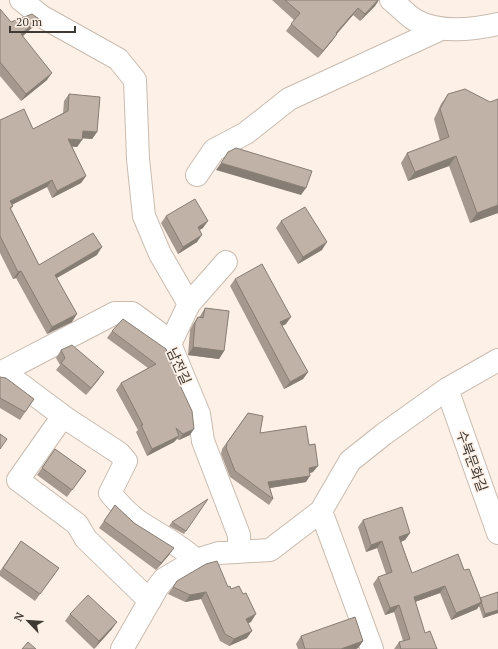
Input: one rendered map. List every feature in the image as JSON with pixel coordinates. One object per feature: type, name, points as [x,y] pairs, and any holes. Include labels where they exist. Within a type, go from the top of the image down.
[{"type":"street","points":[[21,0],[41,16],[118,59],[135,80],[138,159],[144,216],[160,254],[189,304]]},
{"type":"street","points":[[391,0],[415,20],[441,29],[469,30],[498,24]]},
{"type":"street","points":[[196,174],[214,150],[246,133],[290,99],[356,67],[441,29]]},
{"type":"street","points":[[170,344],[189,304],[226,262]]},
{"type":"street","name":"남전길","points":[[2,372],[115,313],[132,313],[162,335],[170,344],[200,414],[203,441],[236,528],[240,552]]},
{"type":"street","points":[[122,649],[164,579],[196,560],[219,553],[270,550],[321,511],[350,461],[384,434],[447,389],[498,360]]},
{"type":"street","points":[[2,372],[119,454],[126,462],[110,493],[126,511],[141,523],[181,546],[196,560]]},
{"type":"street","name":"수북문화길","points":[[447,389],[498,534]]},
{"type":"street","points":[[63,416],[18,480],[77,524],[86,539],[150,601]]},
{"type":"street","points":[[321,511],[372,649]]},
{"type":"building","points":[[285,0],[378,0],[365,14],[358,8],[336,33],[337,34],[323,51],[291,24],[300,13]]},
{"type":"building","points":[[0,9],[11,22],[32,14],[39,19],[21,34],[52,73],[26,94],[0,62]]},
{"type":"building","points":[[465,89],[490,102],[498,99],[498,205],[477,213],[456,156],[415,172],[407,153],[449,137],[440,109],[448,94]]},
{"type":"building","points":[[69,94],[100,97],[97,132],[83,131],[82,140],[68,139],[86,176],[57,191],[52,180],[10,201],[13,206],[10,208],[39,265],[93,233],[102,247],[55,275],[77,314],[52,327],[21,271],[18,272],[0,236],[0,120],[24,109],[33,129],[68,111]]},
{"type":"building","points":[[236,148],[312,171],[306,188],[221,163],[228,152]]},
{"type":"building","points":[[195,199],[208,221],[198,227],[202,235],[183,247],[166,216]]},
{"type":"building","points":[[305,207],[327,242],[303,257],[281,221]]},
{"type":"building","points":[[262,264],[291,317],[280,322],[308,372],[290,382],[235,279]]},
{"type":"building","points":[[205,308],[229,311],[224,351],[193,347],[195,323],[198,317],[203,318]]},
{"type":"building","points":[[123,319],[166,349],[179,381],[177,379],[192,411],[194,429],[183,434],[176,428],[179,436],[152,449],[141,425],[143,425],[121,383],[156,364],[112,331]]},
{"type":"building","points":[[72,345],[104,372],[91,388],[61,363],[65,358],[61,350]]},
{"type":"building","points":[[0,377],[6,378],[34,399],[25,412],[0,398]]},
{"type":"building","points":[[248,413],[263,416],[260,433],[306,426],[309,445],[315,444],[318,466],[309,468],[310,476],[268,482],[273,499],[235,471],[226,448],[227,443]]},
{"type":"building","points":[[0,434],[7,439],[0,449]]},
{"type":"building","points":[[55,449],[86,471],[72,490],[42,468]]},
{"type":"building","points":[[208,499],[186,531],[172,522]]},
{"type":"building","points":[[115,505],[134,523],[174,548],[161,563],[104,521]]},
{"type":"building","points":[[402,507],[410,533],[399,537],[412,573],[458,554],[464,570],[469,569],[482,602],[456,613],[445,586],[414,597],[425,633],[430,631],[437,649],[401,649],[399,642],[410,639],[399,605],[390,608],[378,577],[392,572],[382,541],[371,545],[363,520]]},
{"type":"building","points":[[21,541],[59,568],[40,594],[3,568]]},
{"type":"building","points":[[217,561],[228,587],[230,586],[231,589],[239,586],[243,594],[246,593],[256,614],[246,619],[252,631],[234,639],[225,634],[206,592],[190,595],[173,587],[177,581],[206,564]]},
{"type":"building","points":[[498,592],[498,610],[485,614],[480,598]]},
{"type":"building","points":[[88,595],[117,622],[99,641],[70,614]]},
{"type":"building","points":[[355,617],[363,641],[341,649],[305,649],[301,636]]},
{"type":"building","points":[[28,642],[36,649],[22,649]]}]
